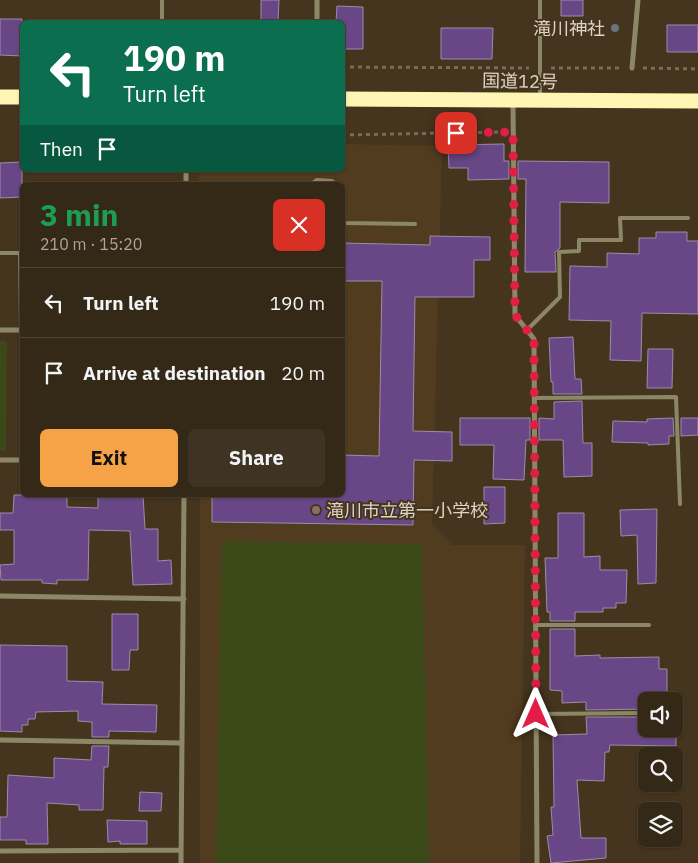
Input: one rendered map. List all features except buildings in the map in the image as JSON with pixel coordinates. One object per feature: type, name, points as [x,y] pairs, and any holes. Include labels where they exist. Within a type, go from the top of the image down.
[{"type":"highway","points":[[0,97],[20,97]]},
{"type":"highway","name":"国道12号","points":[[345,99],[698,101]]},
{"type":"street","points":[[317,0],[317,20]]},
{"type":"street","points":[[632,68],[638,0]]},
{"type":"street","points":[[512,100],[515,315],[534,339],[537,863]]},
{"type":"street","points":[[0,330],[20,330]]},
{"type":"street","points":[[0,460],[20,460]]},
{"type":"street","points":[[180,863],[184,497]]},
{"type":"street","points":[[0,596],[184,599]]},
{"type":"street","points":[[0,740],[182,744]]},
{"type":"street","points":[[0,851],[181,850]]},
{"type":"lane","points":[[162,0],[162,20]]},
{"type":"lane","points":[[540,0],[540,100]]},
{"type":"lane","points":[[314,182],[317,180],[333,182]]},
{"type":"lane","points":[[527,330],[560,297],[560,252],[579,251],[579,240],[621,240],[620,218],[688,218]]},
{"type":"lane","points":[[345,223],[415,224]]},
{"type":"lane","points":[[0,253],[20,253]]},
{"type":"lane","points":[[535,398],[676,397],[680,504]]},
{"type":"lane","points":[[536,625],[649,625]]},
{"type":"lane","points":[[536,714],[638,713]]},
{"type":"path","points":[[345,67],[698,69]]},
{"type":"path","points":[[345,136],[513,132]]},
{"type":"shaded area","name":"滝川市立第一小学校","points":[[345,144],[442,146],[432,525],[452,545],[525,545],[520,863],[200,863],[200,497],[345,497],[345,182],[199,182],[199,172],[345,172]]},
{"type":"green space","points":[[0,341],[7,341],[6,451],[0,450]]},
{"type":"green space","points":[[222,541],[422,544],[429,863],[216,863]]},
{"type":"place","name":"滝川神社","points":[[615,28]]},
{"type":"place","name":"滝川市立第一小学校","points":[[316,510]]},
{"type":"route","points":[[456,133],[513,132],[515,315],[534,339],[536,714]]}]
